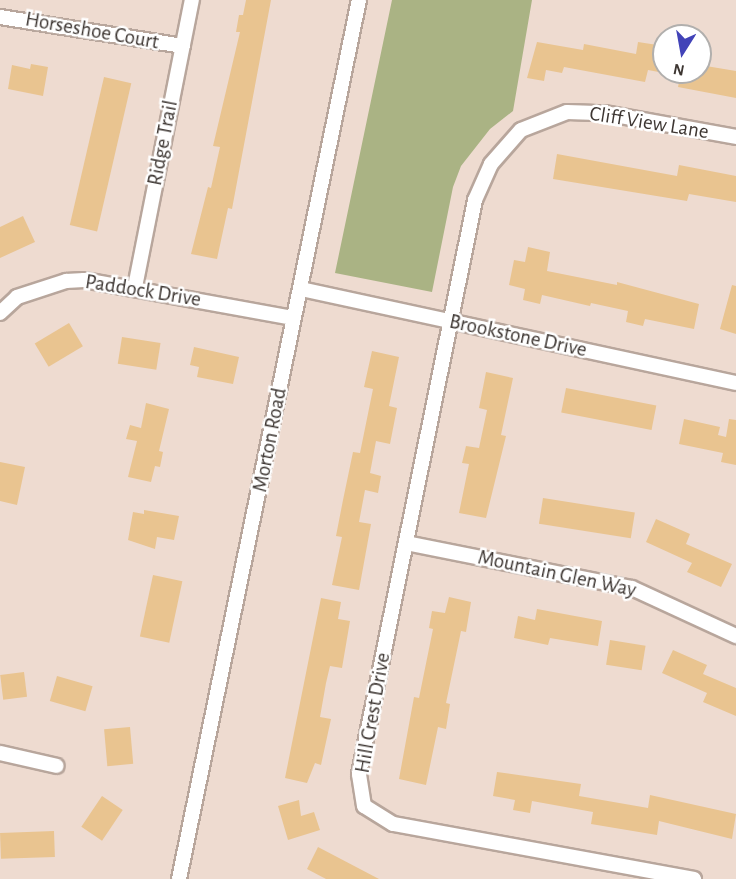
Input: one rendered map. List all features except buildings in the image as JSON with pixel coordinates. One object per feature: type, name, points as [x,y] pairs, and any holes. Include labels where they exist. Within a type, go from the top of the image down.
[{"type":"street","name":"Ridge Trail","points":[[135,286],[192,0]]},
{"type":"street","name":"Morton Road","points":[[179,879],[359,0]]},
{"type":"street","name":"Horseshoe Court","points":[[0,17],[183,46]]},
{"type":"street","name":"Cliff View Lane","points":[[451,321],[479,187],[500,152],[521,130],[567,112],[588,111],[736,136]]},
{"type":"street","name":"Paddock Drive","points":[[0,313],[17,297],[66,281],[105,281],[294,318]]},
{"type":"street","name":"Brookstone Drive","points":[[301,289],[736,383]]},
{"type":"street","name":"Hill Crest Drive","points":[[451,321],[360,760],[364,806],[406,828],[694,879]]},
{"type":"street","name":"Mountain Glen Way","points":[[406,543],[632,588],[736,636]]},
{"type":"street","points":[[0,753],[57,766]]},
{"type":"green space","points":[[392,0],[532,0],[513,111],[490,129],[461,166],[453,187],[432,292],[335,273]]}]
